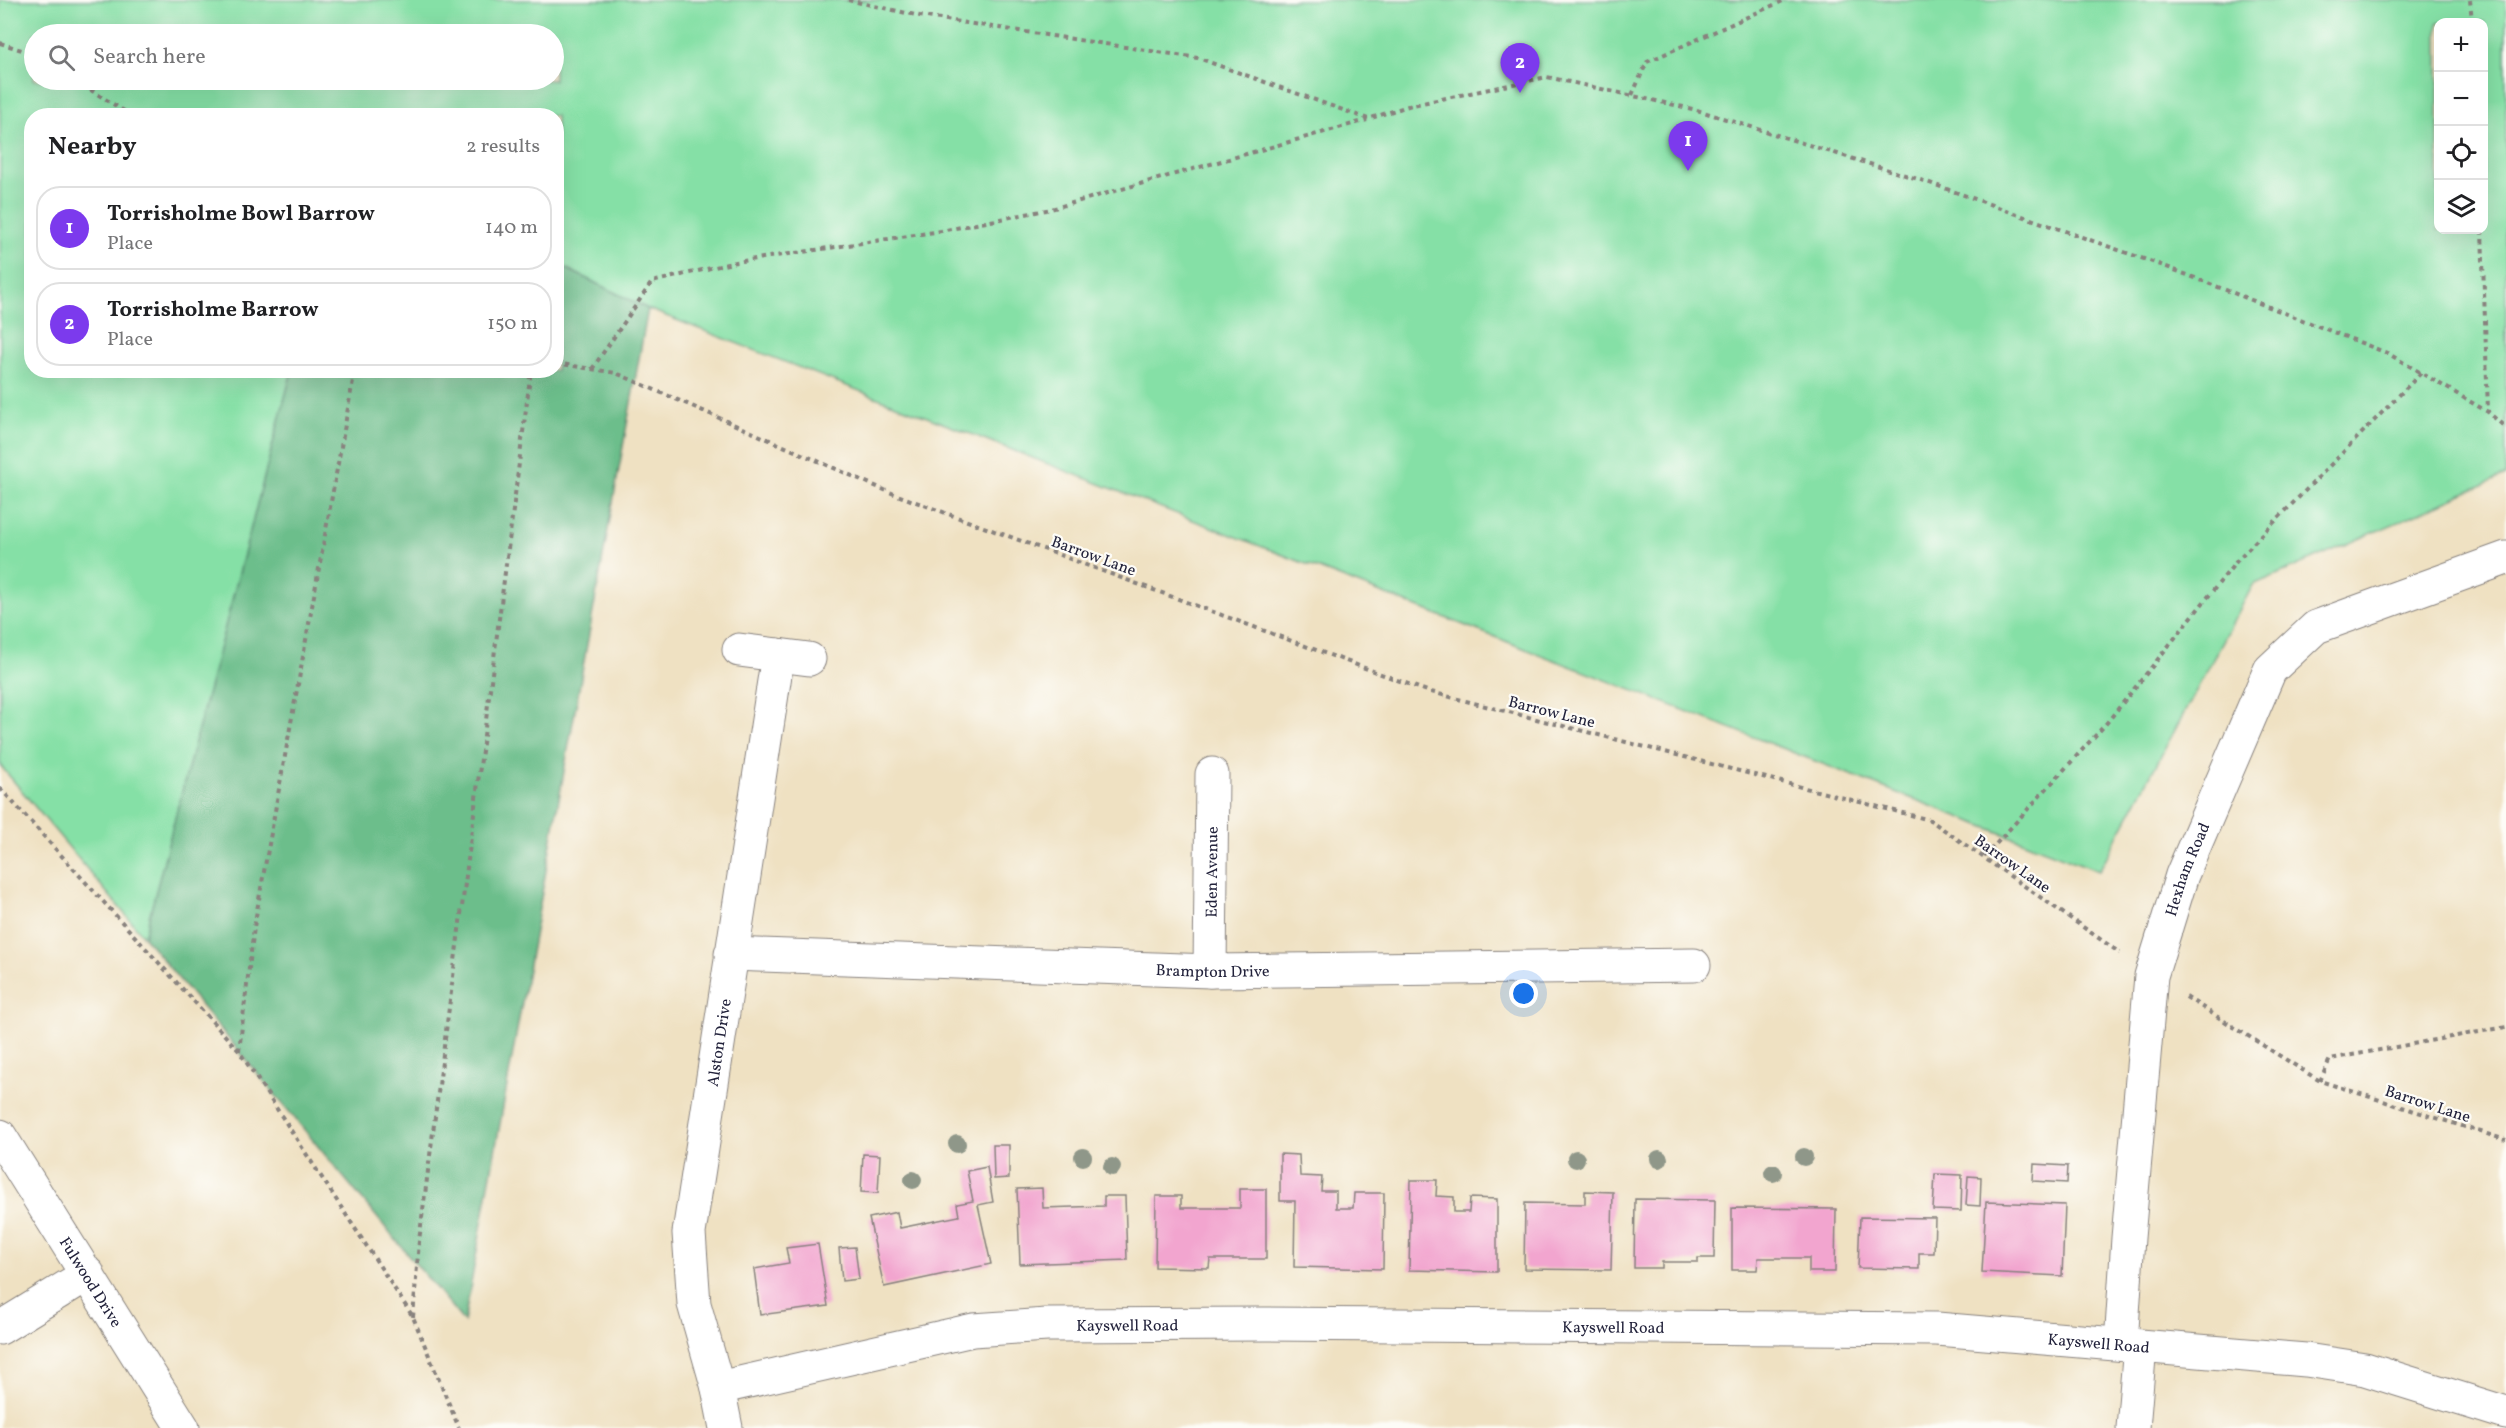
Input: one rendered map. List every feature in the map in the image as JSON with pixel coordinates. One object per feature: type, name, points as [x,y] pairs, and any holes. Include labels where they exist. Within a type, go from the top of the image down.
[{"type":"street","name":"Hexham Road","points":[[2133,1428],[2131,1345],[2151,976],[2182,875],[2270,670],[2316,627],[2506,558]]},
{"type":"street","name":"Alston Drive","points":[[726,1428],[718,1388],[694,1304],[689,1233],[731,954],[794,657],[739,651]]},
{"type":"street","name":"Eden Avenue","points":[[1210,971],[1212,774]]},
{"type":"street","name":"Brampton Drive","points":[[731,954],[1210,971],[1694,965]]},
{"type":"street","name":"Fulwood Drive","points":[[0,1136],[183,1428]]},
{"type":"street","points":[[0,1328],[88,1274]]},
{"type":"street","name":"Kayswell Road","points":[[718,1388],[973,1330],[1047,1325],[1264,1324],[1937,1329],[2306,1360],[2365,1369],[2506,1413]]},
{"type":"path","points":[[848,0],[920,16],[1198,58],[1368,119]]},
{"type":"path","points":[[1632,94],[1647,62],[1785,0]]},
{"type":"path","points":[[2470,0],[2472,18]]},
{"type":"path","points":[[0,43],[24,51]]},
{"type":"path","points":[[592,369],[652,282],[736,262],[941,231],[1052,209],[1408,106],[1547,77],[1697,110],[1946,189],[2172,269],[2386,352],[2488,412],[2506,428]]},
{"type":"path","points":[[91,90],[119,108]]},
{"type":"path","points":[[2482,234],[2488,412]]},
{"type":"path","name":"Barrow Lane","points":[[564,364],[616,373],[889,492],[1427,691],[1930,820],[2151,976],[2319,1081],[2506,1140]]},
{"type":"path","points":[[1984,857],[2105,725],[2240,557],[2421,373]]},
{"type":"path","points":[[239,1051],[254,927],[352,378]]},
{"type":"path","points":[[413,1317],[419,1241],[530,378]]},
{"type":"path","points":[[0,788],[239,1051],[413,1317],[459,1428]]},
{"type":"path","points":[[2319,1081],[2330,1059],[2506,1027]]},
{"type":"green space","points":[[0,0],[2506,0],[2506,475],[2253,585],[2099,871],[648,309],[564,267],[564,108],[24,108],[24,378],[290,378],[144,937],[0,765]]},
{"type":"green space","points":[[564,267],[648,309],[464,1322],[144,937],[290,378],[564,378]]},
{"type":"building","points":[[993,1145],[1009,1145],[1009,1178],[994,1179]]},
{"type":"building","points":[[863,1154],[880,1155],[878,1193],[861,1192]]},
{"type":"building","points":[[1280,1154],[1299,1155],[1300,1176],[1322,1177],[1321,1191],[1336,1191],[1336,1208],[1353,1208],[1354,1193],[1384,1193],[1383,1269],[1294,1267],[1295,1201],[1280,1201]]},
{"type":"building","points":[[2034,1164],[2068,1166],[2067,1183],[2033,1181]]},
{"type":"building","points":[[987,1167],[993,1202],[978,1205],[991,1264],[884,1287],[869,1218],[897,1212],[900,1228],[959,1216],[957,1204],[973,1201],[967,1171]]},
{"type":"building","points":[[1935,1174],[1962,1175],[1961,1211],[1933,1210]]},
{"type":"building","points":[[1968,1176],[1981,1177],[1980,1206],[1966,1205]]},
{"type":"building","points":[[1411,1180],[1437,1180],[1436,1196],[1454,1197],[1454,1212],[1469,1212],[1470,1198],[1497,1199],[1497,1272],[1409,1270]]},
{"type":"building","points":[[1042,1188],[1043,1208],[1104,1206],[1104,1196],[1125,1196],[1127,1260],[1020,1264],[1017,1189]]},
{"type":"building","points":[[1240,1189],[1266,1189],[1266,1259],[1210,1259],[1209,1268],[1155,1267],[1156,1196],[1181,1196],[1181,1208],[1240,1208]]},
{"type":"building","points":[[1585,1191],[1613,1192],[1611,1270],[1524,1269],[1525,1203],[1585,1204]]},
{"type":"building","points":[[1635,1199],[1715,1200],[1714,1258],[1698,1258],[1698,1262],[1662,1262],[1662,1268],[1634,1268]]},
{"type":"building","points":[[1986,1202],[2065,1205],[2062,1276],[1982,1272]]},
{"type":"building","points":[[1732,1208],[1836,1209],[1835,1272],[1809,1272],[1809,1258],[1758,1258],[1757,1270],[1732,1270]]},
{"type":"building","points":[[1860,1217],[1935,1218],[1934,1253],[1919,1253],[1919,1269],[1858,1268]]},
{"type":"building","points":[[818,1244],[828,1306],[760,1315],[754,1269],[789,1263],[786,1248]]},
{"type":"building","points":[[855,1247],[859,1279],[842,1281],[839,1248]]},
{"type":"place","name":"Torrisholme Barrow","points":[[1520,93]]},
{"type":"place","name":"Torrisholme Bowl Barrow","points":[[1688,171]]}]
